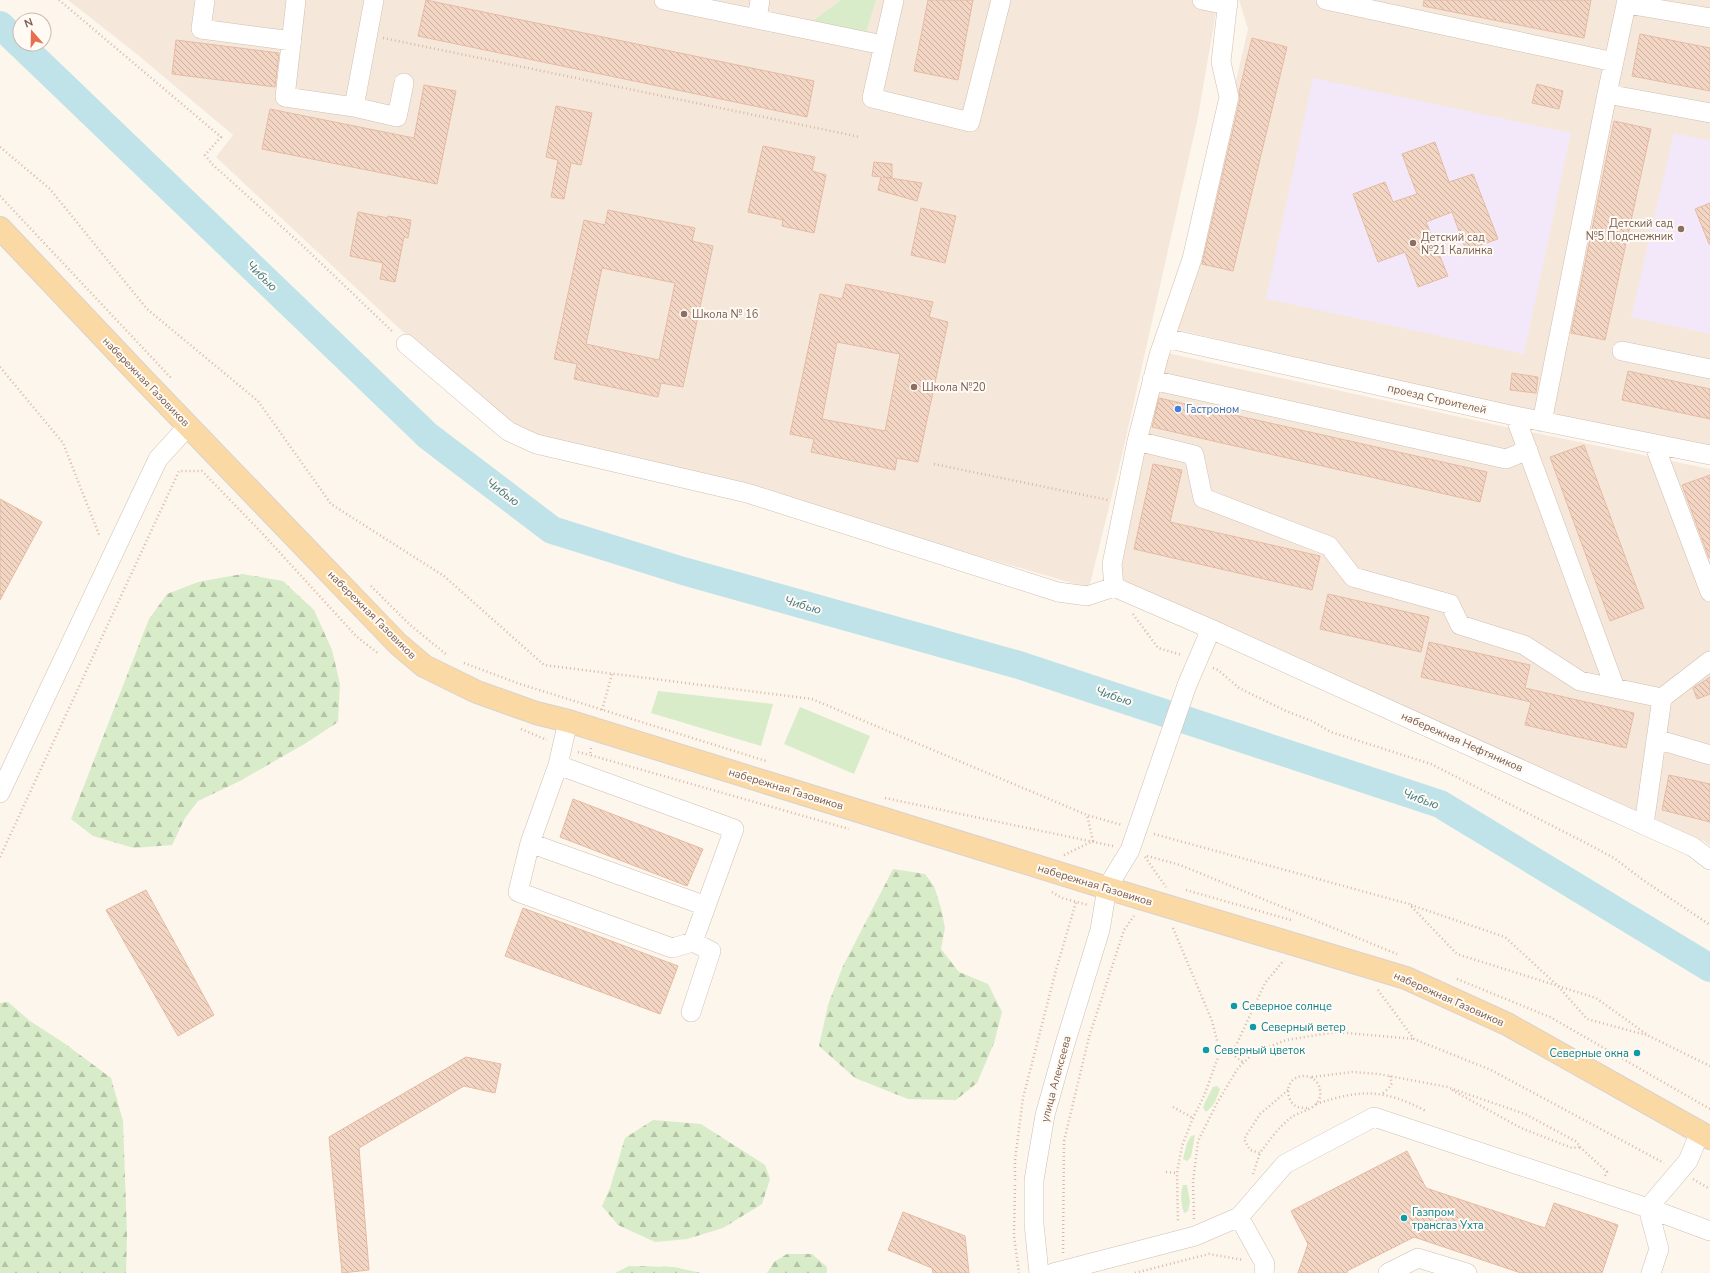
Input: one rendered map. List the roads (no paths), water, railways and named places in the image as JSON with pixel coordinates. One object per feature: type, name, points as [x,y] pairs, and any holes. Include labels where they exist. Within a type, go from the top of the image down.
[{"type":"main road","name":"набережная Газовиков","points":[[0,228],[398,644],[424,666],[477,692],[536,713],[568,721],[1056,883],[1175,894],[1406,978],[1507,1024],[1705,1135]]},
{"type":"street","points":[[205,0],[201,29],[292,41]]},
{"type":"street","points":[[296,0],[285,98],[354,107],[397,117],[404,83]]},
{"type":"street","points":[[354,107],[374,0]]},
{"type":"street","points":[[757,19],[760,0]]},
{"type":"street","points":[[894,0],[872,98],[970,122],[1001,0]]},
{"type":"street","points":[[406,344],[508,432],[536,444],[747,493],[1058,592],[1087,596],[1114,587],[1112,564],[1137,441],[1159,355],[1192,259],[1229,97],[1222,62],[1228,2],[1202,0]]},
{"type":"street","points":[[1326,0],[1614,62]]},
{"type":"street","points":[[676,1],[884,45]]},
{"type":"street","points":[[1542,422],[1607,94],[1627,2],[1710,18]]},
{"type":"street","points":[[1607,94],[1710,113]]},
{"type":"street","name":"проезд Строителей","points":[[1165,338],[1542,422],[1710,455]]},
{"type":"street","points":[[1622,351],[1710,369]]},
{"type":"street","points":[[1152,380],[1506,459],[1528,450]]},
{"type":"street","points":[[1515,416],[1614,688]]},
{"type":"street","points":[[0,793],[158,459],[188,426]]},
{"type":"street","points":[[1137,441],[1194,454],[1203,498],[1329,546],[1353,577],[1450,604],[1460,625],[1524,645],[1580,681],[1662,698]]},
{"type":"street","points":[[1654,444],[1710,592]]},
{"type":"street","name":"набережная Нефтяников","points":[[1114,587],[1211,629],[1693,847],[1710,860]]},
{"type":"street","points":[[1107,888],[1136,852],[1137,829],[1187,685],[1211,629]]},
{"type":"street","points":[[1644,825],[1662,698],[1710,661]]},
{"type":"street","points":[[568,721],[558,765],[530,843],[518,892],[672,948],[693,942],[711,951],[691,1012]]},
{"type":"street","points":[[1656,739],[1710,755]]},
{"type":"street","points":[[558,765],[734,829],[693,942]]},
{"type":"street","points":[[530,843],[706,906]]},
{"type":"street","name":"улица Алексеева","points":[[1040,1273],[1034,1224],[1034,1180],[1045,1115],[1064,1044],[1100,930],[1107,888]]},
{"type":"street","points":[[1053,1273],[1239,1217],[1285,1164],[1374,1117],[1648,1208],[1710,1231]]},
{"type":"street","points":[[1648,1208],[1688,1161],[1705,1135]]},
{"type":"street","points":[[1648,1208],[1659,1249],[1651,1273]]},
{"type":"street","points":[[1239,1217],[1265,1268]]},
{"type":"street","points":[[1388,1273],[1418,1258],[1468,1273]]},
{"type":"waterway","name":"Чибью","points":[[0,25],[12,36]]},
{"type":"waterway","name":"Чибью","points":[[28,52],[428,436],[552,530],[683,571],[1019,665],[1440,804],[1710,968]]},
{"type":"place","name":"Детский сад №5 Подснежник","points":[[1681,229]]},
{"type":"place","name":"Детский сад №21 Калинка","points":[[1413,243]]},
{"type":"place","name":"Школа № 16","points":[[684,314]]},
{"type":"place","name":"Школа №20","points":[[914,387]]},
{"type":"place","name":"Гастроном","points":[[1178,409]]},
{"type":"place","name":"Северное солнце","points":[[1234,1006]]},
{"type":"place","name":"Северный ветер","points":[[1253,1027]]},
{"type":"place","name":"Северный цветок","points":[[1206,1050]]},
{"type":"place","name":"Северные окна","points":[[1637,1053]]},
{"type":"place","name":"Газпром трансгаз Ухта","points":[[1404,1218]]}]
